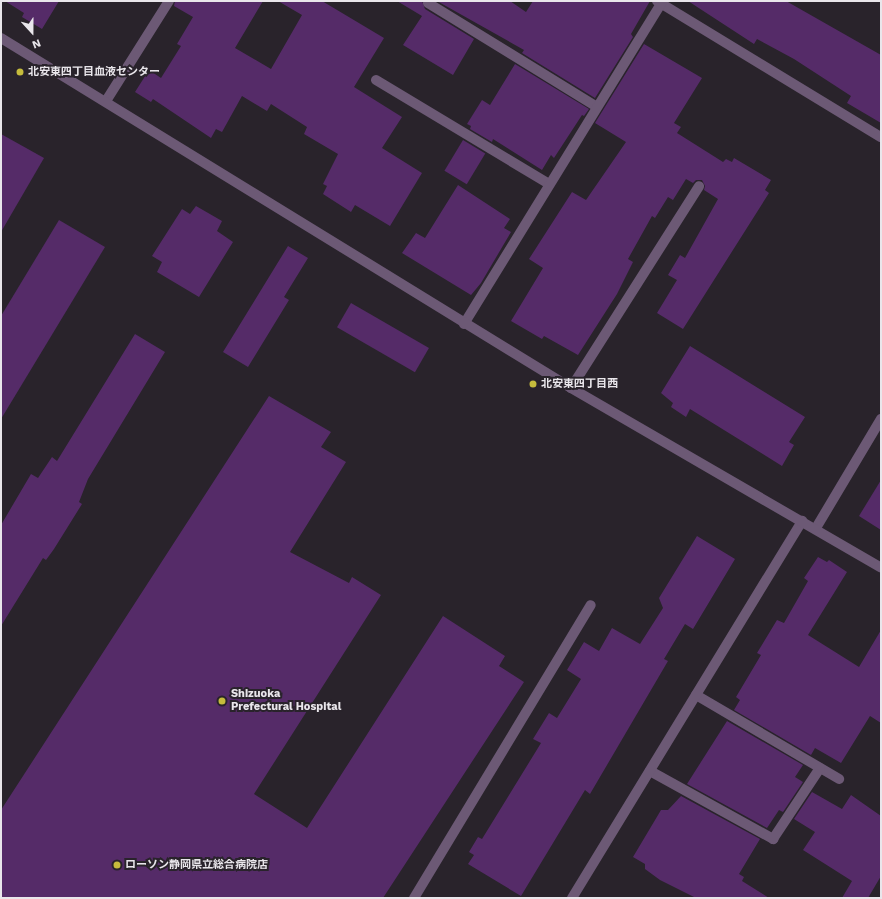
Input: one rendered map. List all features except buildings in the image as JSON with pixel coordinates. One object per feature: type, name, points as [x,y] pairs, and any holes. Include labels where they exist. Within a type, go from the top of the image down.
[{"type":"street","points":[[106,100],[168,1]]},
{"type":"street","points":[[464,324],[660,2],[881,137]]},
{"type":"street","points":[[428,3],[597,107]]},
{"type":"street","points":[[1,38],[106,100],[464,324],[571,388],[816,528],[881,568]]},
{"type":"street","points":[[376,80],[549,184]]},
{"type":"street","points":[[571,388],[699,186]]},
{"type":"street","points":[[816,528],[881,419]]},
{"type":"street","points":[[572,898],[802,521]]},
{"type":"street","points":[[414,898],[591,606]]},
{"type":"street","points":[[696,695],[839,779]]},
{"type":"street","points":[[650,771],[773,839],[820,768]]},
{"type":"place","name":"北安東四丁目血液センター","points":[[20,72]]},
{"type":"place","name":"北安東四丁目西","points":[[533,384]]},
{"type":"place","name":"Shizuoka Prefectural Hospital","points":[[222,701]]},
{"type":"place","name":"ローソン静岡県立総合病院店","points":[[117,865]]}]
